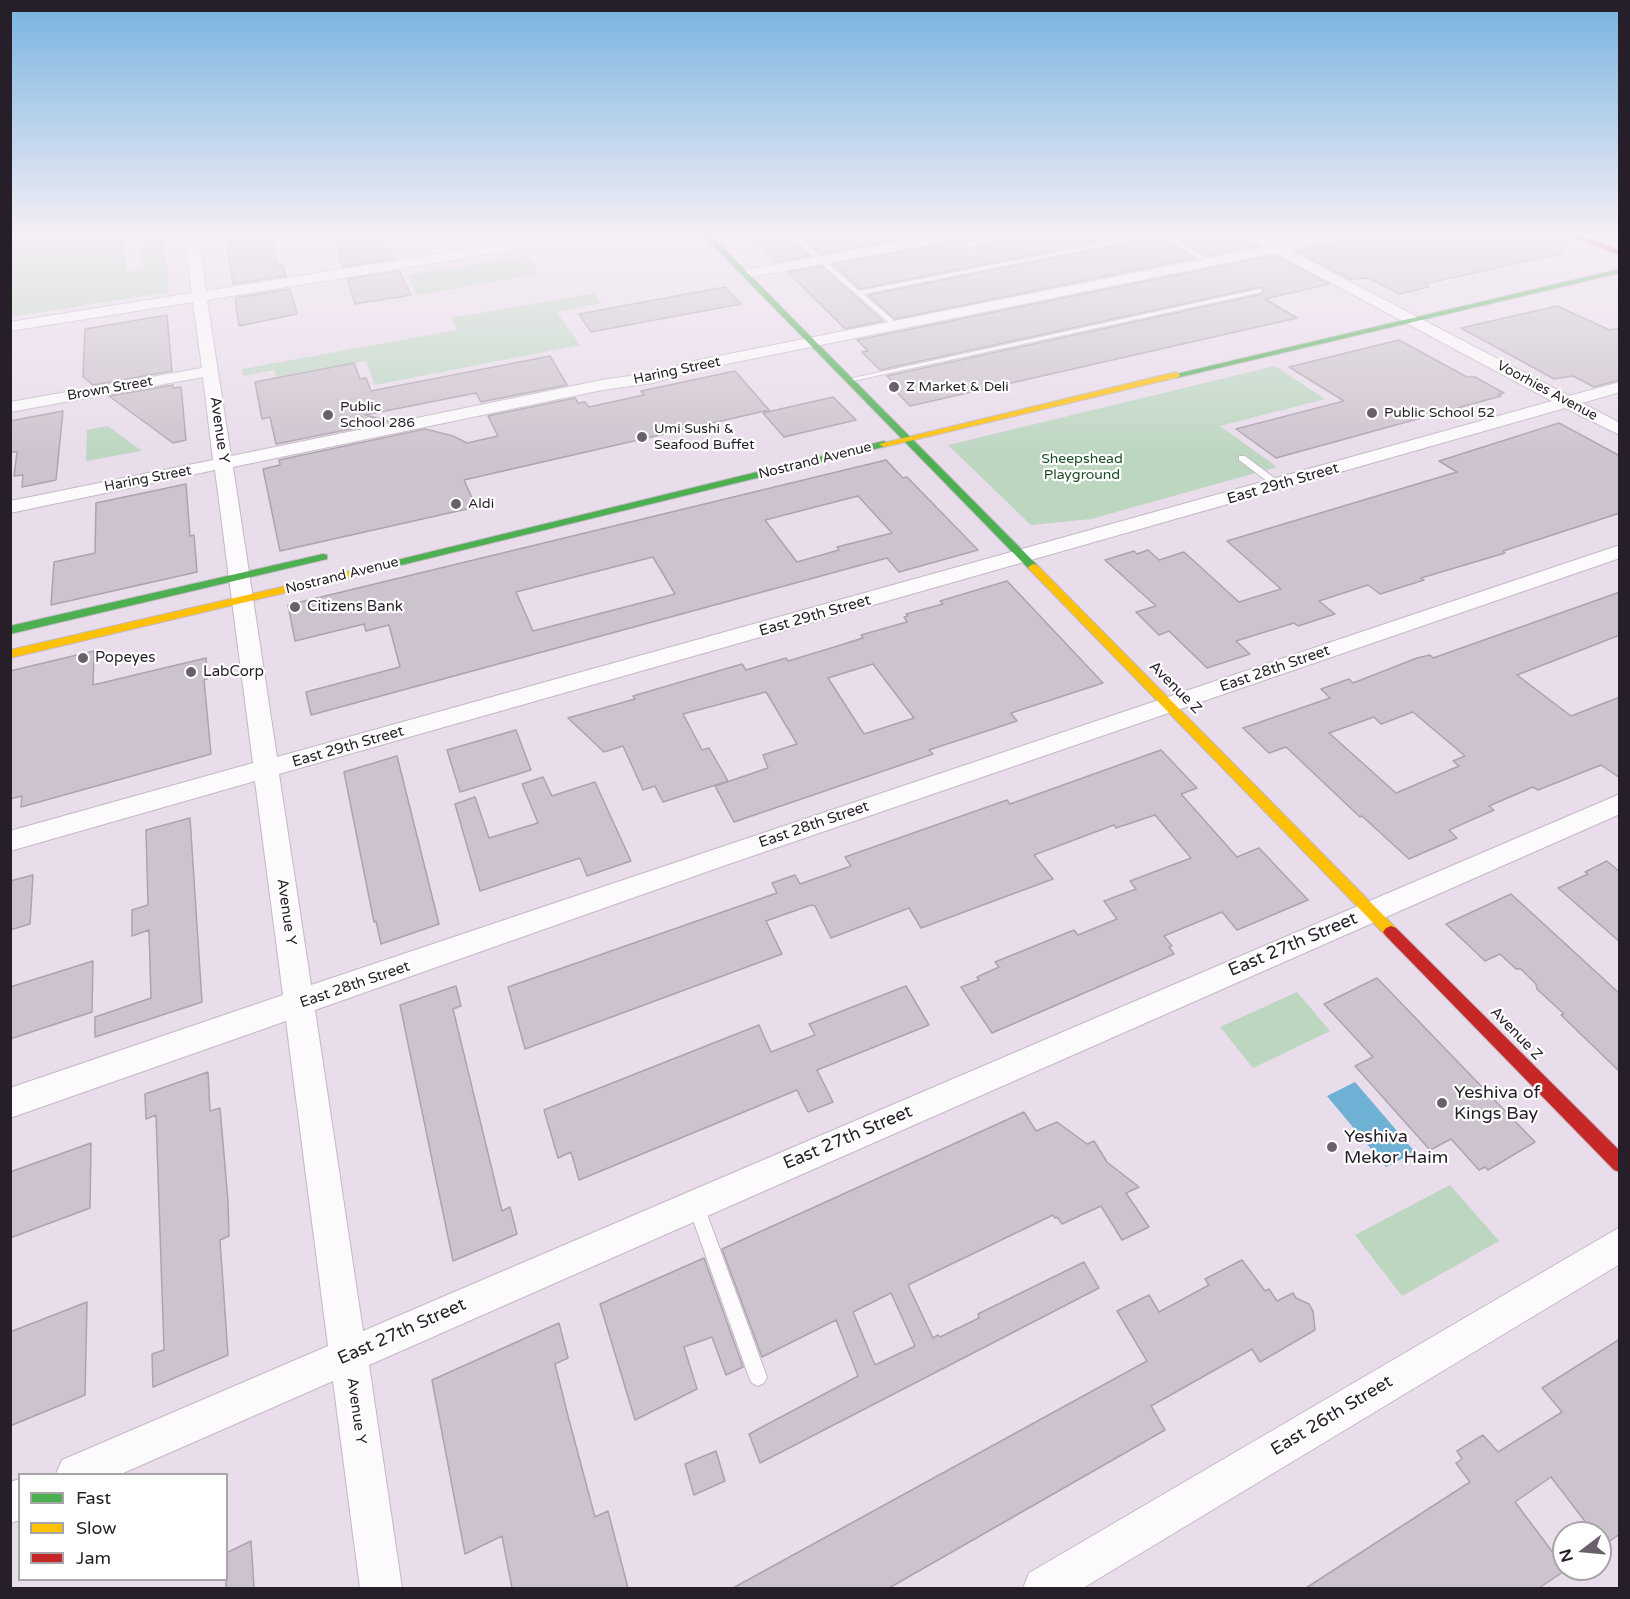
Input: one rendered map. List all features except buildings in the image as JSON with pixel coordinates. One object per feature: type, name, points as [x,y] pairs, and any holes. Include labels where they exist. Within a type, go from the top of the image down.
[{"type":"main road","name":"Avenue Z","points":[[779,310],[848,380],[899,424],[906,438],[1620,1164]]},
{"type":"main road","name":"Nostrand Avenue","points":[[10,630],[241,589],[906,438],[1416,310]]},
{"type":"main road","name":"Nostrand Avenue","points":[[1368,315],[1403,312]]},
{"type":"main road","name":"Nostrand Avenue","points":[[877,429],[899,424]]},
{"type":"main road","name":"Nostrand Avenue","points":[[10,654],[241,589],[340,553]]},
{"type":"street","points":[[10,327],[117,310]]},
{"type":"street","name":"Avenue Y","points":[[202,310],[381,1588]]},
{"type":"street","name":"Haring Street","points":[[10,507],[602,385],[653,378],[694,366],[980,310]]},
{"type":"street","name":"Voorhies Avenue","points":[[1398,310],[1620,430]]},
{"type":"street","name":"Brown Street","points":[[10,407],[210,370]]},
{"type":"street","name":"East 29th Street","points":[[10,841],[1023,558],[1620,387]]},
{"type":"street","name":"East 28th Street","points":[[10,1103],[717,858],[1620,551]]},
{"type":"street","name":"East 27th Street","points":[[78,1473],[1620,803]]},
{"type":"street","name":"East 26th Street","points":[[1044,1588],[1620,1244]]},
{"type":"lane","points":[[877,310],[896,327]]},
{"type":"lane","points":[[848,380],[1174,310]]},
{"type":"lane","points":[[1242,458],[1278,485]]},
{"type":"lane","points":[[695,1205],[758,1377]]},
{"type":"green space","points":[[11,310],[58,310],[11,317]]},
{"type":"green space","points":[[499,310],[569,310],[557,312],[580,345],[375,385],[366,361],[276,377],[274,370],[243,376],[242,369],[457,330],[451,318]]},
{"type":"green space","name":"Sheepshead Playground","points":[[1275,366],[1325,399],[1220,426],[1277,467],[1091,519],[1031,525],[948,445]]},
{"type":"green space","points":[[108,426],[142,451],[86,461],[87,430]]},
{"type":"green space","points":[[1297,992],[1330,1031],[1253,1068],[1220,1027]]},
{"type":"green space","points":[[1450,1185],[1499,1241],[1402,1296],[1355,1235]]},
{"type":"water","points":[[1355,1082],[1415,1152],[1386,1167],[1327,1096]]},
{"type":"traffic: fast","points":[[779,310],[1033,567]]},
{"type":"traffic: fast","points":[[1176,375],[1455,310]]},
{"type":"traffic: fast","points":[[381,567],[884,444]]},
{"type":"traffic: fast","points":[[10,630],[323,557]]},
{"type":"traffic: slow","points":[[884,444],[1176,375]]},
{"type":"traffic: slow","points":[[10,654],[381,567]]},
{"type":"traffic: slow","points":[[1033,567],[1391,932]]},
{"type":"traffic: jam","points":[[1391,932],[1620,1164]]},
{"type":"place","name":"Z Market & Deli","points":[[894,387]]},
{"type":"place","name":"Public School 52","points":[[1372,413]]},
{"type":"place","name":"Public School 286","points":[[328,415]]},
{"type":"place","name":"Umi Sushi & Seafood Buffet","points":[[642,437]]},
{"type":"place","name":"Aldi","points":[[456,504]]},
{"type":"place","name":"Citizens Bank","points":[[295,607]]},
{"type":"place","name":"Popeyes","points":[[83,658]]},
{"type":"place","name":"LabCorp","points":[[191,672]]},
{"type":"place","name":"Yeshiva of Kings Bay","points":[[1442,1103]]},
{"type":"place","name":"Yeshiva Mekor Haim","points":[[1332,1147]]}]
